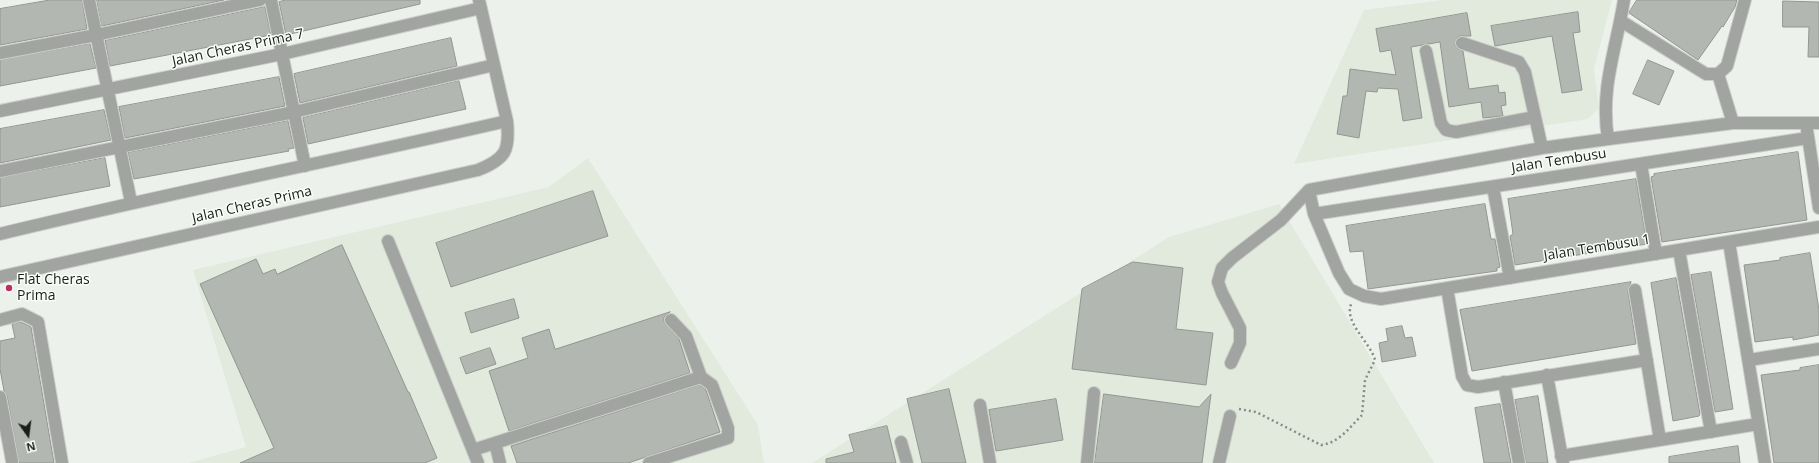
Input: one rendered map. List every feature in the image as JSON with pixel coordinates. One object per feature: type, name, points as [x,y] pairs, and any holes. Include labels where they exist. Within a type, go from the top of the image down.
[{"type":"street","points":[[89,0],[131,202]]},
{"type":"street","points":[[0,53],[96,35],[260,0]]},
{"type":"street","points":[[271,0],[305,166]]},
{"type":"street","points":[[1608,139],[1605,120],[1605,98],[1624,0]]},
{"type":"street","points":[[1621,21],[1706,74],[1718,74],[1727,66],[1745,0]]},
{"type":"street","points":[[0,234],[131,202],[305,166],[507,121],[480,4]]},
{"type":"street","name":"Jalan Cheras Prima 7","points":[[0,111],[282,54],[480,4]]},
{"type":"street","points":[[1462,43],[1519,62],[1525,72],[1542,148]]},
{"type":"street","points":[[1426,51],[1440,123],[1446,130],[1456,132],[1535,117]]},
{"type":"street","points":[[0,171],[294,112],[494,65]]},
{"type":"street","points":[[1718,74],[1733,123]]},
{"type":"street","name":"Jalan Cheras Prima","points":[[0,277],[478,170],[494,164],[505,152],[509,139],[507,121]]},
{"type":"street","points":[[1805,122],[1819,208]]},
{"type":"street","points":[[1231,363],[1240,343],[1240,328],[1218,282],[1222,268],[1232,258],[1281,220],[1309,190],[1542,148],[1608,139],[1733,123],[1819,123]]},
{"type":"street","name":"Jalan Tembusu","points":[[1314,214],[1808,138]]},
{"type":"street","points":[[1641,164],[1656,254]]},
{"type":"street","points":[[1493,187],[1510,278]]},
{"type":"street","points":[[1309,190],[1314,214],[1339,273],[1349,289],[1357,293]]},
{"type":"street","name":"Jalan Tembusu 1","points":[[1357,293],[1364,296],[1381,299],[1819,228]]},
{"type":"street","points":[[388,242],[478,463]]},
{"type":"street","points":[[1729,242],[1749,360],[1764,463]]},
{"type":"street","points":[[1680,250],[1710,432]]},
{"type":"street","points":[[1447,288],[1462,376],[1467,385],[1478,386],[1647,360]]},
{"type":"street","points":[[1636,290],[1660,440]]},
{"type":"street","points":[[0,320],[22,314],[38,322],[62,463]]},
{"type":"street","points":[[649,463],[728,438],[728,428],[712,385],[701,377],[686,336],[671,320]]},
{"type":"street","points":[[1749,360],[1819,349]]},
{"type":"street","points":[[1548,375],[1562,459],[1660,440],[1758,424]]},
{"type":"street","points":[[473,450],[701,377]]},
{"type":"street","points":[[1504,382],[1519,463]]},
{"type":"street","points":[[1087,463],[1094,393]]},
{"type":"street","points":[[0,397],[12,461]]},
{"type":"street","points":[[980,405],[990,463]]},
{"type":"street","points":[[1220,463],[1230,416]]},
{"type":"street","points":[[902,442],[907,463]]},
{"type":"street","points":[[495,443],[500,463]]},
{"type":"path","points":[[1230,416],[1232,411],[1238,409],[1256,412],[1321,445],[1331,443],[1338,438],[1362,415],[1365,380],[1375,360],[1350,314],[1349,310],[1351,304],[1357,293]]},
{"type":"shaded area","points":[[1443,0],[1612,0],[1594,69],[1599,108],[1588,119],[1294,164],[1364,10]]},
{"type":"shaded area","points":[[588,158],[758,425],[764,463],[188,463],[246,447],[193,270],[549,187]]},
{"type":"shaded area","points":[[1279,204],[1434,463],[812,463],[1169,237]]},
{"type":"building","points":[[50,0],[82,0],[87,29],[0,45],[0,9]]},
{"type":"building","points":[[97,0],[224,0],[102,26]]},
{"type":"building","points":[[286,0],[420,0],[420,4],[286,35],[279,2]]},
{"type":"building","points":[[1637,0],[1737,0],[1735,7],[1723,27],[1722,26],[1698,60],[1629,13]]},
{"type":"building","points":[[1783,1],[1819,2],[1819,57],[1808,57],[1809,27],[1783,27]]},
{"type":"building","points":[[265,7],[271,35],[110,66],[105,41]]},
{"type":"building","points":[[1578,12],[1580,32],[1573,33],[1582,90],[1562,93],[1552,36],[1495,46],[1491,26]]},
{"type":"building","points":[[1467,13],[1471,36],[1460,36],[1457,38],[1455,44],[1457,48],[1463,51],[1469,89],[1498,85],[1499,93],[1505,92],[1506,105],[1501,106],[1503,116],[1483,118],[1481,102],[1449,107],[1440,42],[1411,47],[1422,118],[1403,121],[1398,89],[1378,88],[1377,92],[1366,91],[1359,138],[1337,134],[1343,96],[1347,96],[1350,69],[1396,75],[1391,50],[1380,52],[1376,29]]},
{"type":"building","points":[[451,38],[457,66],[300,103],[294,74]]},
{"type":"building","points":[[90,44],[96,68],[0,86],[0,60]]},
{"type":"building","points":[[1648,60],[1674,71],[1659,105],[1633,94]]},
{"type":"building","points":[[279,77],[285,106],[125,138],[119,107]]},
{"type":"building","points":[[459,81],[466,109],[308,144],[303,118]]},
{"type":"building","points":[[104,110],[111,140],[0,163],[0,129]]},
{"type":"building","points":[[288,121],[294,148],[288,149],[289,151],[134,179],[128,153]]},
{"type":"building","points":[[1798,152],[1807,220],[1662,242],[1651,177],[1654,176],[1654,174]]},
{"type":"building","points":[[105,158],[110,186],[0,207],[0,178]]},
{"type":"building","points":[[1636,179],[1647,244],[1515,265],[1510,236],[1513,234],[1508,199]]},
{"type":"building","points":[[593,191],[608,236],[451,287],[436,243]]},
{"type":"building","points":[[1485,204],[1491,239],[1495,239],[1500,267],[1497,268],[1497,271],[1368,289],[1363,251],[1350,252],[1346,226]]},
{"type":"building","points":[[342,245],[409,392],[437,458],[425,463],[240,463],[274,448],[200,284],[256,259],[263,274],[275,269],[277,274]]},
{"type":"building","points":[[1810,253],[1819,310],[1819,335],[1793,340],[1793,337],[1755,342],[1744,265],[1780,260],[1780,258]]},
{"type":"building","points":[[1133,262],[1183,268],[1176,329],[1213,333],[1206,385],[1072,369],[1082,289]]},
{"type":"building","points":[[1711,272],[1733,409],[1715,412],[1691,275]]},
{"type":"building","points":[[1676,278],[1700,414],[1699,416],[1673,421],[1651,283]]},
{"type":"building","points":[[1631,282],[1628,291],[1636,344],[1472,371],[1460,310]]},
{"type":"building","points":[[514,299],[519,318],[471,333],[465,313]]},
{"type":"building","points":[[670,312],[664,317],[664,322],[679,339],[690,373],[509,431],[489,371],[528,358],[522,338],[549,329],[555,349]]},
{"type":"building","points":[[21,322],[31,327],[54,463],[19,463],[7,396],[4,391],[0,369],[0,341],[15,338],[12,324]]},
{"type":"building","points":[[1402,326],[1405,338],[1412,337],[1416,356],[1382,362],[1379,343],[1388,341],[1386,329]]},
{"type":"building","points":[[490,348],[496,364],[466,374],[460,358]]},
{"type":"building","points":[[1819,365],[1819,463],[1774,463],[1761,375],[1800,370],[1800,368]]},
{"type":"building","points":[[700,385],[706,390],[720,432],[628,463],[517,463],[511,446]]},
{"type":"building","points":[[949,389],[966,463],[922,463],[907,399]]},
{"type":"building","points":[[1104,394],[1199,407],[1211,394],[1202,463],[1095,463]]},
{"type":"building","points":[[1538,396],[1548,463],[1526,463],[1515,400]]},
{"type":"building","points":[[1056,399],[1063,440],[996,451],[989,410]]},
{"type":"building","points":[[1500,404],[1511,463],[1484,463],[1475,408]]},
{"type":"building","points":[[887,426],[896,463],[826,463],[826,459],[854,452],[849,435]]},
{"type":"building","points":[[1738,446],[1740,463],[1669,463],[1669,457]]},
{"type":"place","name":"Flat Cheras Prima","points":[[9,288]]}]
